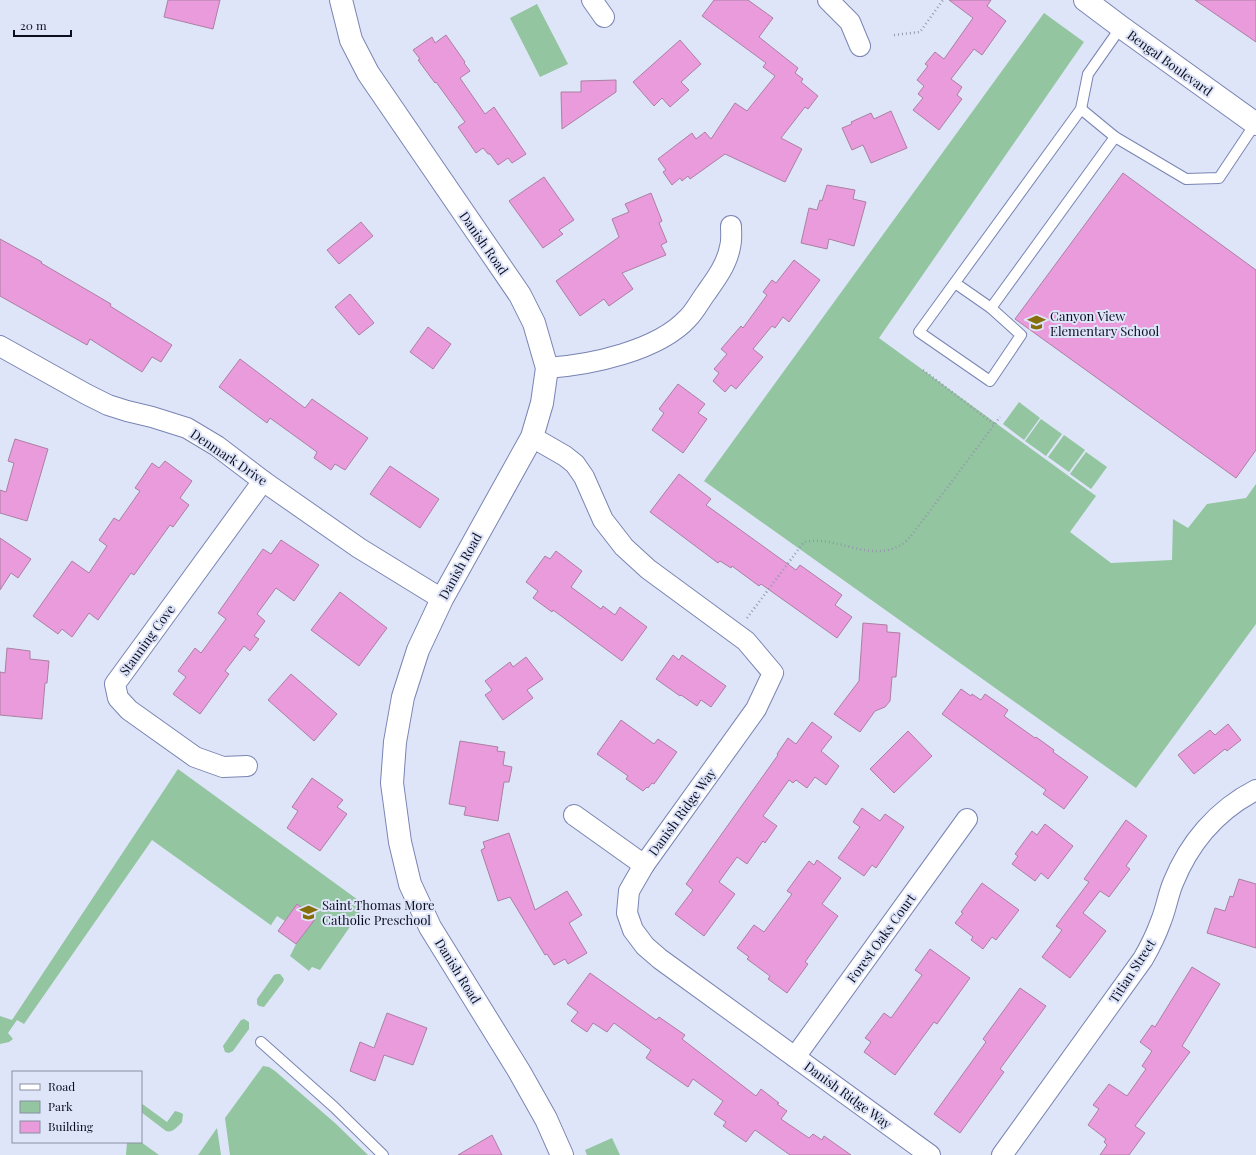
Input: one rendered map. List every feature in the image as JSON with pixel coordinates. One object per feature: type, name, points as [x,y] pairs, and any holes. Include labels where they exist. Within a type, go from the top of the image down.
[{"type":"street","name":"Danish Road","points":[[342,0],[351,40],[368,73],[520,295],[534,323],[546,368],[542,403],[532,437],[442,599],[418,650],[403,697],[395,742],[392,783],[400,842],[410,884],[430,927],[519,1071],[546,1119],[562,1155]]},
{"type":"street","points":[[592,0],[604,17]]},
{"type":"street","points":[[828,0],[850,22],[860,46]]},
{"type":"street","name":"Bengal Boulevard","points":[[1085,0],[1256,124]]},
{"type":"street","points":[[546,368],[573,366],[630,352],[656,342],[671,333],[689,318],[721,271],[730,248],[731,226]]},
{"type":"street","name":"Denmark Drive","points":[[2,353],[108,405],[187,428],[217,446],[263,481],[359,548],[442,599]]},
{"type":"street","name":"Danish Ridge Way","points":[[532,437],[565,456],[575,464],[584,477],[603,520],[624,547],[648,569],[746,641],[772,673],[756,709],[644,864],[630,890],[627,912],[633,930],[645,946],[660,959],[930,1155]]},
{"type":"street","name":"Stauning Cove","points":[[247,766],[223,767],[195,757],[128,710],[118,698],[115,684],[263,481]]},
{"type":"street","name":"Titian Street","points":[[1002,1155],[1143,959],[1159,928],[1172,884],[1183,861],[1201,834],[1222,812],[1256,790]]},
{"type":"street","points":[[574,815],[644,864]]},
{"type":"street","name":"Forest Oaks Court","points":[[795,1057],[967,819]]},
{"type":"lane","points":[[955,283],[991,308],[1021,335],[990,381],[919,332],[1082,109],[1088,74],[1121,27]]},
{"type":"lane","points":[[1082,109],[1115,137],[1186,180],[1219,178],[1256,124]]},
{"type":"lane","points":[[991,308],[1115,137]]},
{"type":"lane","points":[[261,1042],[334,1107],[383,1155]]},
{"type":"path","points":[[894,35],[920,32],[943,0]]},
{"type":"path","points":[[923,370],[994,424]]},
{"type":"path","points":[[746,618],[804,542],[813,540],[831,542],[862,551],[877,552],[885,552],[901,546],[911,536],[1000,417]]},
{"type":"green space","points":[[537,4],[568,64],[540,77],[510,18]]},
{"type":"green space","points":[[1044,13],[1084,42],[879,338],[1096,496],[1070,532],[1111,563],[1172,560],[1173,519],[1188,528],[1207,504],[1246,498],[1256,484],[1256,624],[1136,788],[704,481]]},
{"type":"green space","points":[[1019,402],[1040,418],[1024,440],[1003,424]]},
{"type":"green space","points":[[1041,419],[1062,434],[1046,456],[1025,441]]},
{"type":"green space","points":[[1064,435],[1085,450],[1069,472],[1048,457]]},
{"type":"green space","points":[[1086,452],[1107,467],[1091,489],[1070,474]]},
{"type":"green space","points":[[178,769],[365,905],[320,970],[312,967],[309,971],[290,956],[296,944],[316,917],[297,904],[285,921],[277,916],[271,925],[272,926],[152,840],[24,1024],[17,1020],[8,1033],[13,1039],[9,1042],[0,1044],[0,1016],[12,1020]]},
{"type":"green space","points":[[280,974],[284,979],[283,982],[264,1007],[259,1006],[257,1004],[257,999],[274,975]]},
{"type":"green space","points":[[244,1019],[249,1022],[249,1029],[233,1051],[229,1053],[225,1052],[223,1046],[241,1020]]},
{"type":"green space","points":[[263,1066],[269,1067],[275,1071],[335,1123],[368,1155],[230,1155],[225,1118]]},
{"type":"green space","points":[[142,1104],[167,1122],[175,1111],[183,1114],[182,1122],[177,1128],[166,1131],[142,1113]]},
{"type":"green space","points":[[217,1128],[221,1155],[198,1155]]},
{"type":"green space","points":[[612,1138],[620,1155],[587,1155],[585,1150]]},
{"type":"green space","points":[[127,1143],[142,1143],[159,1155],[126,1155]]},
{"type":"building","points":[[168,0],[220,0],[213,29],[164,17]]},
{"type":"building","points":[[714,0],[748,0],[773,18],[759,37],[798,68],[795,73],[803,79],[801,82],[818,96],[808,109],[805,107],[781,138],[802,149],[785,182],[725,154],[690,179],[688,176],[682,181],[680,178],[672,185],[663,172],[666,170],[658,159],[692,133],[696,139],[705,132],[711,139],[735,103],[747,111],[775,76],[763,67],[766,63],[702,16]]},
{"type":"building","points":[[949,0],[991,0],[987,6],[1006,21],[982,55],[974,49],[951,79],[962,87],[957,95],[962,99],[939,130],[913,110],[923,98],[918,94],[924,86],[917,80],[928,66],[925,64],[935,52],[944,59],[973,18]]},
{"type":"building","points":[[1195,0],[1256,0],[1256,42]]},
{"type":"building","points":[[446,35],[470,71],[460,78],[485,114],[494,107],[526,154],[512,163],[508,158],[498,165],[490,154],[488,154],[483,148],[476,153],[458,127],[465,122],[418,60],[420,59],[413,50],[432,37],[435,43]]},
{"type":"building","points":[[680,40],[701,64],[681,82],[689,90],[670,107],[662,98],[654,106],[633,82]]},
{"type":"building","points":[[616,80],[616,92],[562,129],[561,92],[581,92],[581,81]]},
{"type":"building","points":[[891,111],[907,148],[871,163],[863,145],[852,150],[842,128],[871,113],[874,119]]},
{"type":"building","points":[[1123,173],[1256,270],[1256,450],[1236,478],[1015,319]]},
{"type":"building","points":[[544,177],[574,220],[559,230],[563,234],[543,248],[509,201]]},
{"type":"building","points":[[827,185],[855,190],[853,199],[866,202],[854,246],[829,239],[827,249],[801,243],[809,208],[817,210],[820,200],[822,201]]},
{"type":"building","points":[[651,193],[662,221],[659,223],[667,242],[661,245],[666,255],[622,273],[633,289],[609,306],[604,299],[580,316],[556,281],[619,237],[612,219],[629,212],[625,204]]},
{"type":"building","points":[[361,222],[373,236],[339,264],[327,250]]},
{"type":"building","points":[[0,239],[42,262],[41,263],[111,304],[110,306],[172,345],[161,362],[152,357],[142,372],[90,339],[87,345],[0,296]]},
{"type":"building","points":[[794,260],[820,280],[789,322],[783,317],[775,328],[772,326],[753,349],[763,357],[736,389],[731,385],[725,392],[713,381],[719,373],[714,369],[727,354],[721,349],[741,326],[743,328],[767,295],[763,292],[772,280],[776,283]]},
{"type":"building","points":[[350,294],[374,323],[359,335],[335,307]]},
{"type":"building","points":[[428,327],[451,344],[433,369],[410,352]]},
{"type":"building","points":[[240,359],[305,408],[312,399],[368,438],[345,470],[335,464],[331,470],[314,458],[317,452],[270,418],[267,423],[219,387]]},
{"type":"building","points":[[678,384],[705,404],[698,413],[707,419],[683,453],[652,430],[664,413],[659,409]]},
{"type":"building","points":[[15,439],[48,449],[27,521],[0,513],[0,490],[6,492],[14,463],[8,461]]},
{"type":"building","points":[[165,461],[192,481],[180,498],[189,505],[173,527],[170,525],[134,575],[131,573],[98,620],[89,613],[72,637],[62,629],[58,634],[33,616],[72,561],[89,573],[107,546],[99,540],[114,518],[119,521],[140,491],[135,488],[152,463],[159,468]]},
{"type":"building","points":[[390,466],[439,499],[420,528],[370,494]]},
{"type":"building","points":[[679,474],[711,499],[706,505],[796,570],[800,565],[842,595],[835,605],[852,617],[837,638],[761,584],[759,586],[732,566],[731,568],[720,561],[718,563],[650,512]]},
{"type":"building","points":[[0,538],[31,559],[18,578],[11,573],[0,590]]},
{"type":"building","points":[[281,540],[319,565],[294,601],[276,588],[257,614],[265,621],[254,636],[259,639],[250,651],[244,646],[225,671],[229,674],[200,714],[173,694],[186,677],[178,671],[195,648],[201,653],[226,619],[218,613],[263,549],[271,554]]},
{"type":"building","points":[[556,551],[582,571],[571,587],[601,609],[603,606],[615,615],[620,607],[647,627],[622,661],[553,610],[552,612],[533,598],[538,591],[526,582],[545,556],[550,559]]},
{"type":"building","points":[[340,592],[387,628],[359,666],[311,630]]},
{"type":"building","points":[[863,623],[887,625],[887,632],[900,633],[896,677],[892,677],[890,701],[885,707],[875,711],[860,732],[834,714],[859,681]]},
{"type":"building","points":[[7,648],[30,651],[30,659],[49,661],[47,683],[45,683],[42,719],[0,715],[0,672],[5,673]]},
{"type":"building","points":[[673,655],[679,660],[682,655],[726,686],[711,707],[701,700],[697,706],[656,679]]},
{"type":"building","points":[[526,657],[543,679],[527,690],[533,698],[503,720],[485,695],[492,690],[485,681],[510,662],[513,667]]},
{"type":"building","points":[[291,674],[337,714],[314,741],[268,700]]},
{"type":"building","points":[[961,689],[971,696],[972,694],[981,700],[985,694],[1008,710],[1004,716],[1054,750],[1053,752],[1088,777],[1064,809],[1043,794],[1046,790],[942,714]]},
{"type":"building","points":[[621,720],[654,744],[658,739],[677,752],[654,784],[652,783],[643,791],[626,779],[628,776],[597,754]]},
{"type":"building","points":[[812,722],[832,737],[821,751],[839,766],[826,785],[815,777],[807,788],[796,780],[793,783],[789,780],[763,816],[777,826],[765,843],[763,841],[747,864],[737,857],[719,882],[735,894],[704,936],[675,914],[693,890],[686,884],[778,755],[777,754],[788,738],[796,744]]},
{"type":"building","points":[[1228,724],[1241,740],[1227,751],[1225,749],[1194,774],[1178,755],[1210,730],[1215,735]]},
{"type":"building","points":[[908,731],[932,756],[894,793],[870,769]]},
{"type":"building","points":[[460,741],[498,747],[497,751],[505,752],[503,765],[512,767],[509,782],[504,782],[498,821],[464,815],[466,807],[449,804]]},
{"type":"building","points":[[312,778],[343,800],[337,807],[347,814],[320,851],[287,828],[298,811],[292,807]]},
{"type":"building","points":[[862,808],[880,821],[885,814],[904,827],[876,868],[872,865],[864,876],[838,858],[860,827],[853,822]]},
{"type":"building","points":[[1126,820],[1147,836],[1126,866],[1130,869],[1109,897],[1100,891],[1083,913],[1106,931],[1070,978],[1042,957],[1062,930],[1056,926],[1089,882],[1084,879]]},
{"type":"building","points":[[1045,824],[1073,846],[1048,879],[1041,873],[1035,881],[1012,864],[1018,856],[1015,854],[1032,831],[1037,835]]},
{"type":"building","points":[[509,833],[535,910],[567,891],[582,915],[569,923],[587,953],[568,964],[565,959],[554,965],[547,954],[545,955],[510,897],[498,901],[481,850],[485,848],[483,842]]},
{"type":"building","points":[[817,860],[841,878],[822,904],[838,916],[805,962],[808,964],[787,993],[768,979],[770,976],[747,959],[749,957],[737,948],[754,925],[764,932],[792,894],[787,891],[809,861],[814,865]]},
{"type":"building","points":[[1239,879],[1256,884],[1256,948],[1207,933],[1215,908],[1225,911],[1230,896],[1233,897]]},
{"type":"building","points":[[982,883],[1019,910],[996,940],[992,937],[983,949],[971,940],[973,937],[955,923]]},
{"type":"building","points":[[297,904],[316,918],[296,944],[278,931]]},
{"type":"building","points":[[930,949],[970,978],[937,1024],[934,1022],[895,1075],[864,1052],[871,1042],[865,1038],[884,1013],[891,1018],[922,975],[915,970]]},
{"type":"building","points":[[1192,967],[1220,984],[1182,1046],[1190,1052],[1135,1126],[1145,1133],[1129,1155],[1100,1155],[1107,1145],[1104,1142],[1106,1139],[1088,1125],[1099,1109],[1093,1105],[1109,1084],[1127,1096],[1146,1069],[1142,1066],[1152,1051],[1140,1042],[1152,1025],[1155,1027]]},
{"type":"building","points":[[590,973],[656,1020],[659,1017],[685,1035],[682,1039],[756,1096],[761,1089],[787,1111],[781,1119],[809,1138],[813,1134],[822,1140],[824,1136],[851,1155],[790,1155],[755,1130],[746,1142],[723,1126],[726,1122],[714,1114],[723,1101],[693,1079],[688,1087],[646,1058],[651,1050],[614,1023],[607,1032],[593,1023],[587,1032],[571,1021],[578,1012],[567,1004]]},
{"type":"building","points":[[1020,988],[1046,1006],[1000,1069],[1004,1072],[960,1133],[934,1114],[986,1042],[983,1039]]},
{"type":"building","points":[[387,1013],[427,1028],[413,1065],[384,1055],[375,1081],[350,1071],[360,1042],[374,1048]]},
{"type":"building","points":[[492,1135],[502,1155],[458,1155]]},
{"type":"place","name":"Canyon View Elementary School","points":[[1037,323]]},
{"type":"place","name":"Saint Thomas More Catholic Preschool","points":[[309,912]]}]
